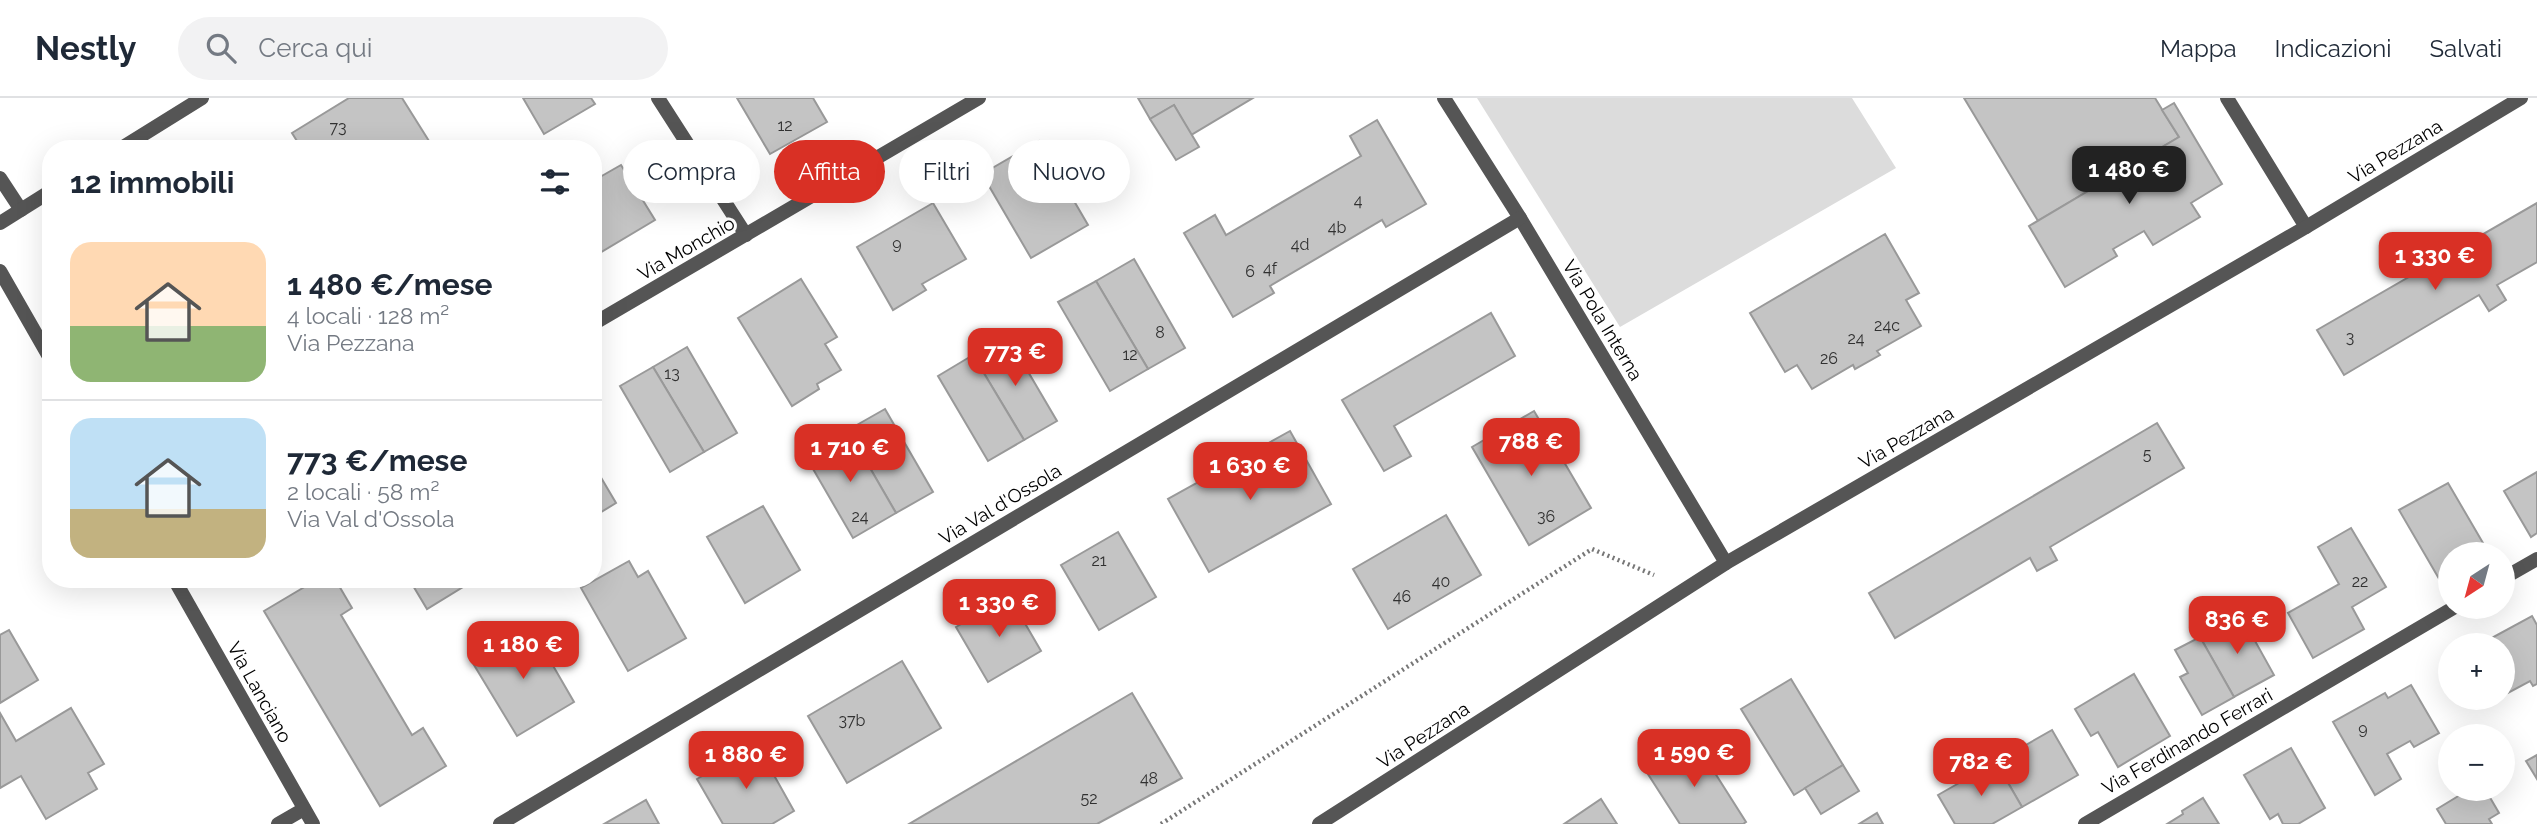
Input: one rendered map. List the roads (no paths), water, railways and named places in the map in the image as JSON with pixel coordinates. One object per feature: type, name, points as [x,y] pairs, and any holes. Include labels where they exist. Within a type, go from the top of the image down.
[{"type":"street","points":[[134,140],[202,98]]},
{"type":"street","points":[[658,98],[746,235]]},
{"type":"street","name":"Via Monchio","points":[[602,319],[979,98]]},
{"type":"street","name":"Via Pola Interna","points":[[1444,98],[1520,218],[1726,563]]},
{"type":"street","points":[[2227,98],[2306,227]]},
{"type":"street","name":"Via Pezzana","points":[[1320,824],[1726,563],[2306,227],[2521,98]]},
{"type":"street","points":[[0,178],[21,210]]},
{"type":"street","points":[[0,223],[42,197]]},
{"type":"street","name":"Via Val d'Ossola","points":[[500,824],[1520,218]]},
{"type":"street","points":[[0,271],[42,344]]},
{"type":"street","points":[[2515,572],[2537,559]]},
{"type":"street","name":"Via Lanciano","points":[[179,588],[313,824]]},
{"type":"street","name":"Via Ferdinando Ferrari","points":[[2085,824],[2438,617]]},
{"type":"street","points":[[278,824],[304,808]]}]
